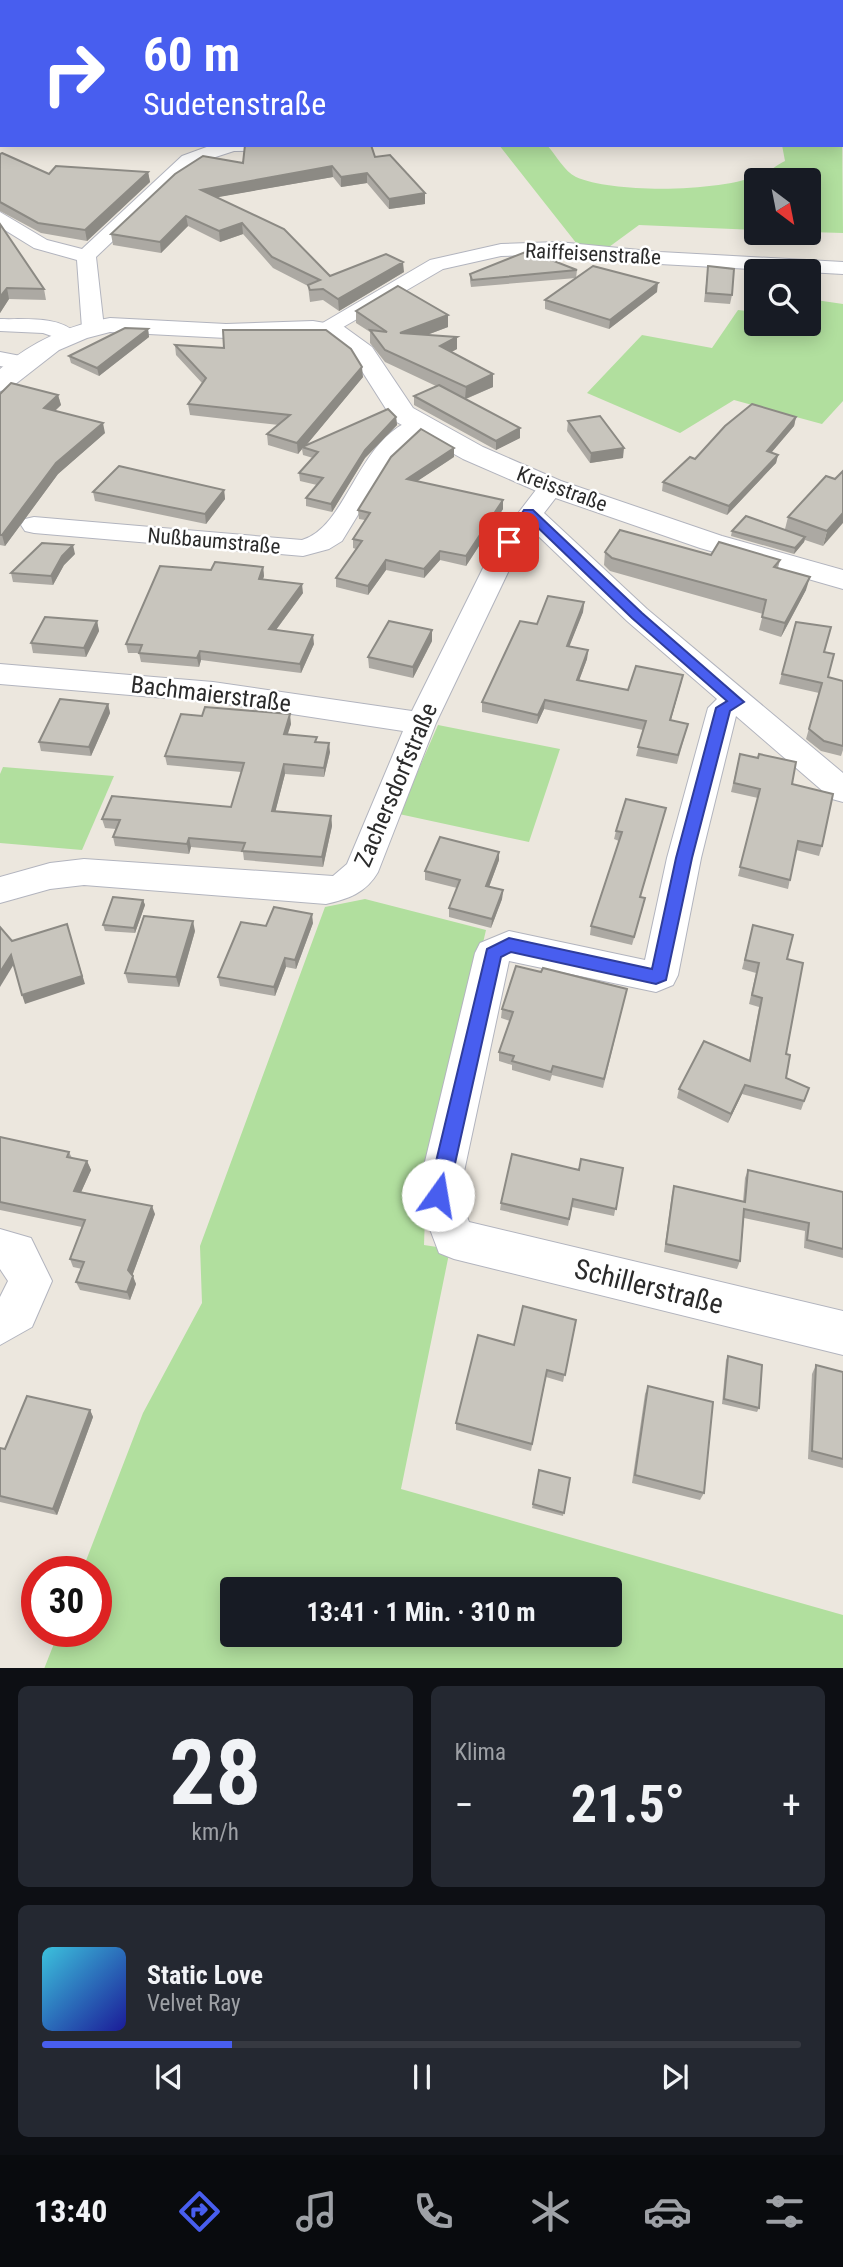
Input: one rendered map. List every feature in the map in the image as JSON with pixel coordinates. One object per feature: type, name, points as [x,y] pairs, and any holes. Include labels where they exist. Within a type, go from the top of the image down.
[{"type":"street","points":[[86,256],[195,156],[227,148],[258,147]]},
{"type":"street","points":[[0,218],[21,236],[64,253],[86,256]]},
{"type":"street","name":"Raiffeisenstraße","points":[[0,383],[11,361],[66,335],[93,328],[110,326],[226,331],[325,328],[438,264],[501,250],[558,248],[660,258],[843,268]]},
{"type":"street","points":[[86,256],[93,328]]},
{"type":"street","points":[[0,326],[46,327],[66,335]]},
{"type":"street","name":"Kreisstraße","points":[[325,328],[350,340],[363,352],[397,408],[419,425],[500,466],[551,487],[741,552],[843,580]]},
{"type":"street","name":"Nußbaumstraße","points":[[34,525],[303,548],[320,543],[333,535],[387,449],[401,434],[419,425]]},
{"type":"street","name":"Zachersdorfstraße","points":[[0,890],[50,876],[84,872],[326,891],[342,887],[361,872],[421,723],[509,542],[551,487]]},
{"type":"street","points":[[529,513],[630,609],[843,791]]},
{"type":"street","name":"Bachmaierstraße","points":[[0,674],[213,692],[421,723]]},
{"type":"street","name":"Schillerstraße","points":[[737,702],[723,708],[684,858],[660,975],[656,977],[509,945],[493,953],[438,1195],[454,1239],[843,1333]]},
{"type":"street","points":[[0,1249],[16,1252],[30,1280],[16,1312],[0,1323]]},
{"type":"green space","points":[[501,147],[549,147],[572,175],[616,186],[669,189],[744,180],[744,229],[639,225],[609,247],[577,244]]},
{"type":"green space","points":[[782,147],[842,147],[843,233],[821,232],[821,168],[773,168],[785,161]]},
{"type":"green space","points":[[821,301],[843,304],[843,401],[822,424],[734,400],[680,433],[587,393],[642,335],[712,348],[738,310],[744,311],[744,336],[821,336]]},
{"type":"green space","points":[[438,725],[560,749],[529,842],[399,814]]},
{"type":"green space","points":[[3,767],[114,776],[82,850],[0,843],[0,774]]},
{"type":"green space","points":[[365,899],[486,930],[426,1187],[424,1245],[450,1249],[401,1489],[843,1615],[843,1668],[44,1668],[53,1647],[112,1647],[112,1556],[88,1556],[143,1413],[202,1303],[200,1246],[325,907]]},
{"type":"building","points":[[245,147],[372,147],[375,157],[390,155],[425,193],[389,199],[367,173],[341,177],[332,166],[201,190],[284,229],[330,276],[386,254],[403,262],[338,299],[323,289],[310,290],[308,285],[320,280],[272,257],[242,223],[219,231],[186,216],[160,242],[111,234],[175,174],[203,156],[243,163]]},
{"type":"building","points":[[2,153],[49,174],[56,166],[148,172],[85,230],[38,223],[0,202]]},
{"type":"building","points":[[0,224],[44,289],[7,288],[0,297]]},
{"type":"building","points":[[528,251],[577,270],[472,280],[470,274]]},
{"type":"building","points":[[593,266],[658,283],[610,320],[545,300]]},
{"type":"building","points":[[708,266],[734,269],[732,295],[706,293]]},
{"type":"building","points":[[398,286],[448,315],[400,333],[457,337],[440,346],[493,374],[466,387],[385,350],[370,330],[387,332],[356,311]]},
{"type":"building","points":[[125,328],[148,329],[97,368],[69,356]]},
{"type":"building","points":[[223,330],[326,330],[351,349],[362,367],[297,443],[267,434],[290,415],[188,404],[206,378],[175,345],[224,348]]},
{"type":"building","points":[[11,383],[58,395],[44,408],[103,423],[56,463],[0,535],[0,394]]},
{"type":"building","points":[[439,385],[520,428],[496,441],[414,396]]},
{"type":"building","points":[[752,404],[796,417],[767,451],[778,455],[729,506],[663,482],[690,457],[695,459],[725,426]]},
{"type":"building","points":[[388,409],[396,417],[365,450],[331,504],[306,498],[323,478],[299,473],[318,452],[302,447]]},
{"type":"building","points":[[600,416],[624,448],[591,453],[568,421]]},
{"type":"building","points":[[421,429],[454,448],[407,479],[503,500],[466,556],[440,551],[424,569],[386,560],[368,586],[336,578],[362,541],[353,539],[370,513],[358,510],[391,457]]},
{"type":"building","points":[[119,466],[224,490],[205,514],[93,492]]},
{"type":"building","points":[[843,471],[843,513],[827,531],[788,517],[826,476],[835,479]]},
{"type":"building","points":[[746,516],[805,537],[795,548],[732,531]]},
{"type":"building","points":[[620,530],[711,555],[719,542],[780,560],[774,567],[810,577],[785,623],[762,617],[766,600],[612,558],[605,552]]},
{"type":"building","points":[[42,543],[73,545],[62,556],[51,576],[11,573]]},
{"type":"building","points":[[215,562],[263,567],[259,579],[302,584],[269,629],[313,635],[300,664],[200,651],[197,658],[139,653],[142,645],[126,644],[160,566],[211,570]]},
{"type":"building","points":[[548,596],[584,602],[567,646],[588,650],[577,680],[628,690],[636,666],[683,675],[670,720],[688,724],[678,755],[638,747],[646,721],[545,700],[538,715],[482,702],[520,621],[537,624]]},
{"type":"building","points":[[45,617],[97,621],[84,648],[31,643]]},
{"type":"building","points":[[389,621],[432,630],[413,667],[368,657]]},
{"type":"building","points":[[796,622],[831,627],[824,652],[834,654],[828,677],[843,681],[843,746],[824,741],[809,729],[822,683],[782,674]]},
{"type":"building","points":[[60,699],[108,704],[89,747],[39,742]]},
{"type":"building","points":[[205,707],[290,714],[284,734],[317,737],[315,742],[329,743],[324,768],[284,764],[272,811],[331,816],[322,857],[242,851],[245,843],[189,838],[187,844],[113,837],[120,820],[102,819],[112,796],[231,807],[244,763],[165,756],[181,714],[202,716]]},
{"type":"building","points":[[740,754],[758,758],[759,754],[796,762],[792,784],[833,794],[822,846],[798,841],[790,880],[740,867],[760,789],[734,783]]},
{"type":"building","points":[[626,799],[666,808],[640,897],[645,898],[634,937],[591,926],[622,832],[616,831]]},
{"type":"building","points":[[440,837],[499,852],[486,886],[503,890],[492,919],[449,908],[460,880],[425,871]]},
{"type":"building","points":[[113,897],[143,900],[134,928],[103,925]]},
{"type":"building","points":[[274,907],[312,914],[295,960],[285,958],[274,987],[218,977],[241,922],[266,926]]},
{"type":"building","points":[[144,916],[193,921],[176,977],[125,973]]},
{"type":"building","points":[[67,924],[82,976],[22,995],[11,955],[0,972],[0,927],[12,941]]},
{"type":"building","points":[[753,925],[793,935],[787,959],[803,963],[786,1054],[790,1055],[786,1078],[809,1088],[804,1101],[745,1085],[731,1114],[679,1089],[704,1041],[750,1061],[762,998],[752,995],[759,963],[745,960]]},
{"type":"building","points":[[516,966],[541,972],[543,968],[627,989],[604,1079],[553,1066],[551,1072],[512,1061],[514,1056],[499,1052],[513,1012],[502,1009]]},
{"type":"building","points":[[0,1137],[69,1152],[67,1157],[87,1161],[74,1191],[152,1206],[128,1270],[133,1276],[127,1292],[76,1282],[84,1262],[70,1259],[85,1220],[0,1202]]},
{"type":"building","points":[[512,1154],[579,1170],[581,1159],[623,1168],[616,1209],[573,1199],[569,1219],[501,1203]]},
{"type":"building","points":[[748,1170],[843,1192],[843,1249],[807,1240],[809,1223],[744,1209],[740,1261],[666,1244],[674,1186],[745,1202]]},
{"type":"building","points":[[523,1306],[576,1320],[565,1375],[547,1370],[532,1444],[456,1423],[478,1335],[514,1345]]},
{"type":"building","points":[[728,1356],[762,1365],[759,1408],[724,1399]]},
{"type":"building","points":[[816,1365],[843,1372],[843,1459],[812,1451]]},
{"type":"building","points":[[648,1386],[713,1402],[704,1493],[635,1475]]},
{"type":"building","points":[[27,1396],[90,1410],[53,1509],[0,1496],[0,1448],[5,1449]]},
{"type":"building","points":[[539,1470],[570,1478],[564,1513],[533,1504]]},
{"type":"route","points":[[438,1195],[493,953],[509,945],[656,977],[660,975],[684,858],[723,708],[737,702],[637,615],[529,513],[509,542]]}]
